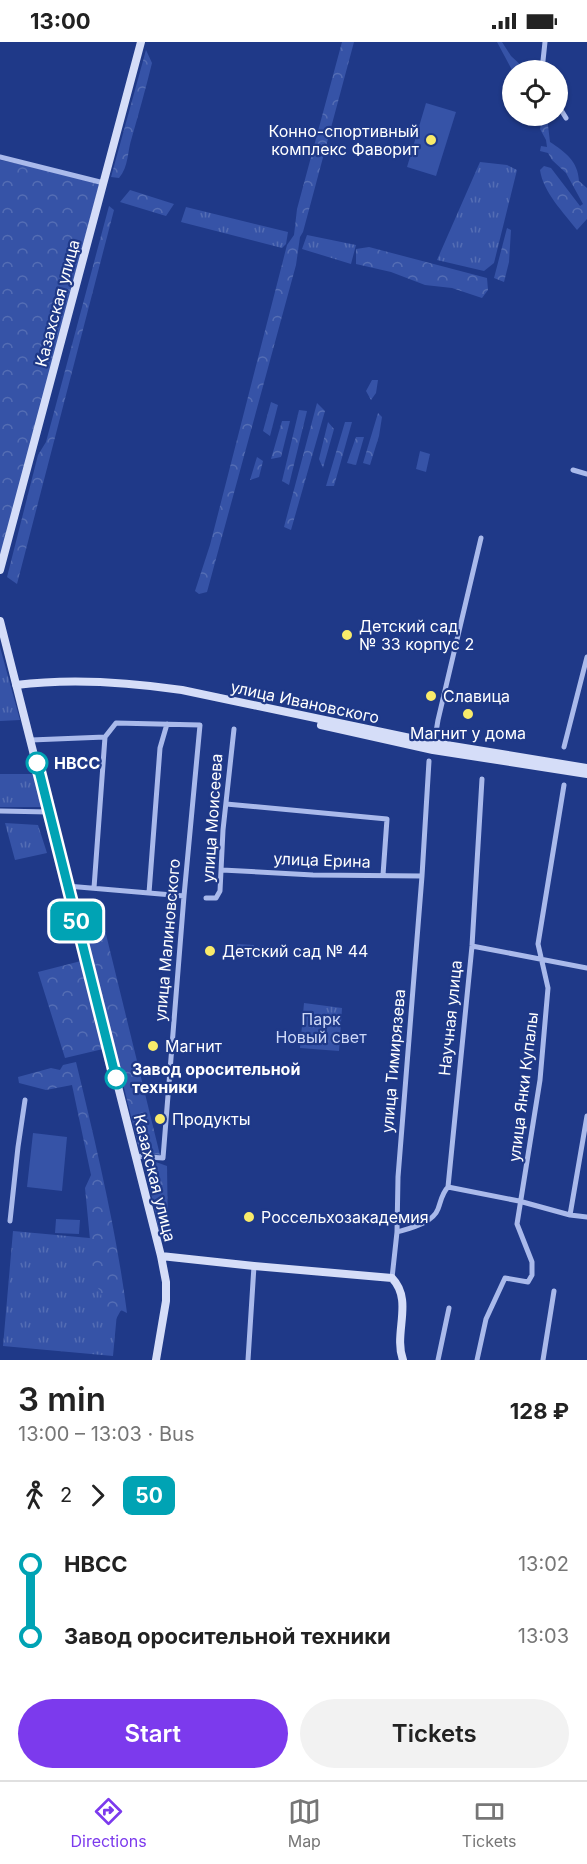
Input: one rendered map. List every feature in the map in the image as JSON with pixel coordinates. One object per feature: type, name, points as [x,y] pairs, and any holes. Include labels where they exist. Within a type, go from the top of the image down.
[{"type":"main road","name":"Казахская улица","points":[[0,570],[141,42]]},
{"type":"main road","name":"Казахская улица","points":[[0,621],[161,1256],[166,1282],[166,1301],[156,1360]]},
{"type":"main road","name":"улица Ивановского","points":[[17,687],[86,682],[147,685],[182,690],[433,747],[587,774]]},
{"type":"main road","name":"улица Ивановского","points":[[433,747],[587,768]]},
{"type":"main road","points":[[161,1256],[393,1278]]},
{"type":"main road","name":"улица Тимирязева","points":[[393,1278],[402,1293],[399,1343],[403,1360]]},
{"type":"street","points":[[543,60],[545,42]]},
{"type":"street","points":[[0,157],[104,183]]},
{"type":"street","points":[[573,470],[587,474]]},
{"type":"street","points":[[433,747],[481,538]]},
{"type":"street","points":[[564,747],[587,657]]},
{"type":"street","points":[[94,888],[105,737],[116,723],[167,724],[160,748],[149,893]]},
{"type":"street","name":"улица Малиновского","points":[[135,1156],[163,1158],[200,725],[167,724]]},
{"type":"street","name":"улица Моисеева","points":[[206,898],[219,896],[234,729]]},
{"type":"street","points":[[31,740],[105,737]]},
{"type":"street","name":"улица Тимирязева","points":[[393,1278],[398,1177],[429,761]]},
{"type":"street","name":"Научная улица","points":[[397,1232],[432,1218],[437,1213],[444,1191],[448,1187],[472,946],[482,779]]},
{"type":"street","name":"улица Янки Купалы","points":[[477,1360],[486,1319],[505,1278],[528,1282],[532,1275],[532,1262],[517,1224],[540,1080],[548,988],[538,944],[564,785]]},
{"type":"street","points":[[226,804],[387,819],[383,875]]},
{"type":"street","points":[[0,811],[49,812]]},
{"type":"street","name":"улица Ерина","points":[[222,870],[313,875],[422,876]]},
{"type":"street","points":[[68,886],[184,896]]},
{"type":"street","points":[[472,946],[587,969]]},
{"type":"street","points":[[10,1221],[25,1100]]},
{"type":"street","points":[[570,1215],[587,1116]]},
{"type":"street","points":[[448,1187],[587,1217]]},
{"type":"street","points":[[248,1360],[254,1266]]},
{"type":"street","points":[[543,1360],[554,1291]]},
{"type":"street","points":[[438,1360],[449,1308]]},
{"type":"green space","points":[[342,42],[354,42],[300,237],[296,265],[207,592],[199,594],[195,591],[210,545],[287,245],[294,235],[297,209]]},
{"type":"green space","points":[[497,42],[502,42],[515,60],[507,60]]},
{"type":"green space","points":[[146,50],[152,63],[126,164],[119,178],[111,177]]},
{"type":"green space","name":"Конно-спортивный комплекс Фаворит","points":[[426,103],[456,112],[436,176],[407,167]]},
{"type":"green space","points":[[541,126],[548,126],[550,142],[570,158],[576,168],[579,181],[587,188],[587,219],[577,230],[555,202],[542,178],[540,170],[544,166],[551,168],[580,206],[583,204],[566,173],[548,153],[540,151],[541,146],[547,147]]},
{"type":"green space","points":[[0,160],[100,181],[0,561]]},
{"type":"green space","points":[[480,162],[507,165],[517,170],[494,263],[484,271],[437,260]]},
{"type":"green space","points":[[130,190],[174,204],[166,216],[120,202]]},
{"type":"green space","points":[[109,206],[114,210],[17,584],[7,577],[38,455],[46,442]]},
{"type":"green space","points":[[186,207],[288,232],[286,244],[282,248],[181,222]]},
{"type":"green space","points":[[507,228],[511,230],[509,262],[504,282],[494,278]]},
{"type":"green space","points":[[307,235],[356,245],[351,264],[302,249]]},
{"type":"green space","points":[[369,247],[487,278],[488,290],[482,298],[452,288],[425,285],[391,272],[356,264],[356,249]]},
{"type":"green space","points":[[372,380],[378,380],[376,393],[371,400],[366,391]]},
{"type":"green space","points":[[271,402],[278,405],[270,436],[263,431]]},
{"type":"green space","points":[[317,403],[325,411],[291,530],[284,527]]},
{"type":"green space","points":[[299,410],[307,411],[289,485],[282,481]]},
{"type":"green space","points":[[378,413],[382,417],[370,465],[363,463]]},
{"type":"green space","points":[[282,421],[290,421],[281,457],[271,459]]},
{"type":"green space","points":[[328,422],[334,429],[323,468],[319,459]]},
{"type":"green space","points":[[345,422],[352,422],[334,486],[326,486]]},
{"type":"green space","points":[[356,437],[364,437],[356,465],[347,463]]},
{"type":"green space","points":[[420,451],[430,454],[426,472],[416,469]]},
{"type":"green space","points":[[257,457],[263,461],[259,477],[250,480]]},
{"type":"green space","points":[[0,647],[20,720],[0,721]]},
{"type":"green space","points":[[0,774],[35,774],[43,807],[0,807]]},
{"type":"green space","points":[[5,823],[38,825],[47,853],[15,860]]},
{"type":"green space","points":[[80,908],[103,922],[160,1155],[140,1153]]},
{"type":"green space","points":[[237,944],[254,945],[253,958],[236,957]]},
{"type":"green space","points":[[81,961],[103,1049],[65,1058],[38,972]]},
{"type":"green space","name":"Парк Новый свет","points":[[304,1003],[342,1008],[339,1051],[300,1048]]},
{"type":"green space","points":[[76,1062],[105,1187],[127,1313],[121,1310],[115,1321],[104,1317],[101,1293],[94,1281],[85,1188],[91,1175],[72,1085],[46,1090],[19,1083],[18,1077],[51,1068],[60,1070],[63,1065]]},
{"type":"green space","points":[[33,1133],[67,1137],[62,1191],[27,1187]]},
{"type":"green space","points":[[153,1161],[167,1166],[168,1233],[160,1236],[145,1164]]},
{"type":"green space","points":[[56,1219],[80,1220],[79,1234],[55,1233]]},
{"type":"green space","points":[[13,1231],[111,1240],[124,1309],[117,1313],[113,1356],[3,1346]]},
{"type":"bus line","name":"50","points":[[37,763],[116,1078]]},
{"type":"place","name":"Конно-спортивный комплекс Фаворит","points":[[431,140]]},
{"type":"place","name":"Детский сад № 33 корпус 2","points":[[347,635]]},
{"type":"place","name":"Славица","points":[[431,696]]},
{"type":"place","name":"Магнит у дома","points":[[468,714]]},
{"type":"place","name":"НВСС","points":[[37,763]]},
{"type":"place","name":"Детский сад № 44","points":[[210,951]]},
{"type":"place","name":"Магнит","points":[[153,1046]]},
{"type":"place","name":"Завод оросительной техники","points":[[116,1078]]},
{"type":"place","name":"Продукты","points":[[160,1119]]},
{"type":"place","name":"Россельхозакадемия","points":[[249,1217]]}]
